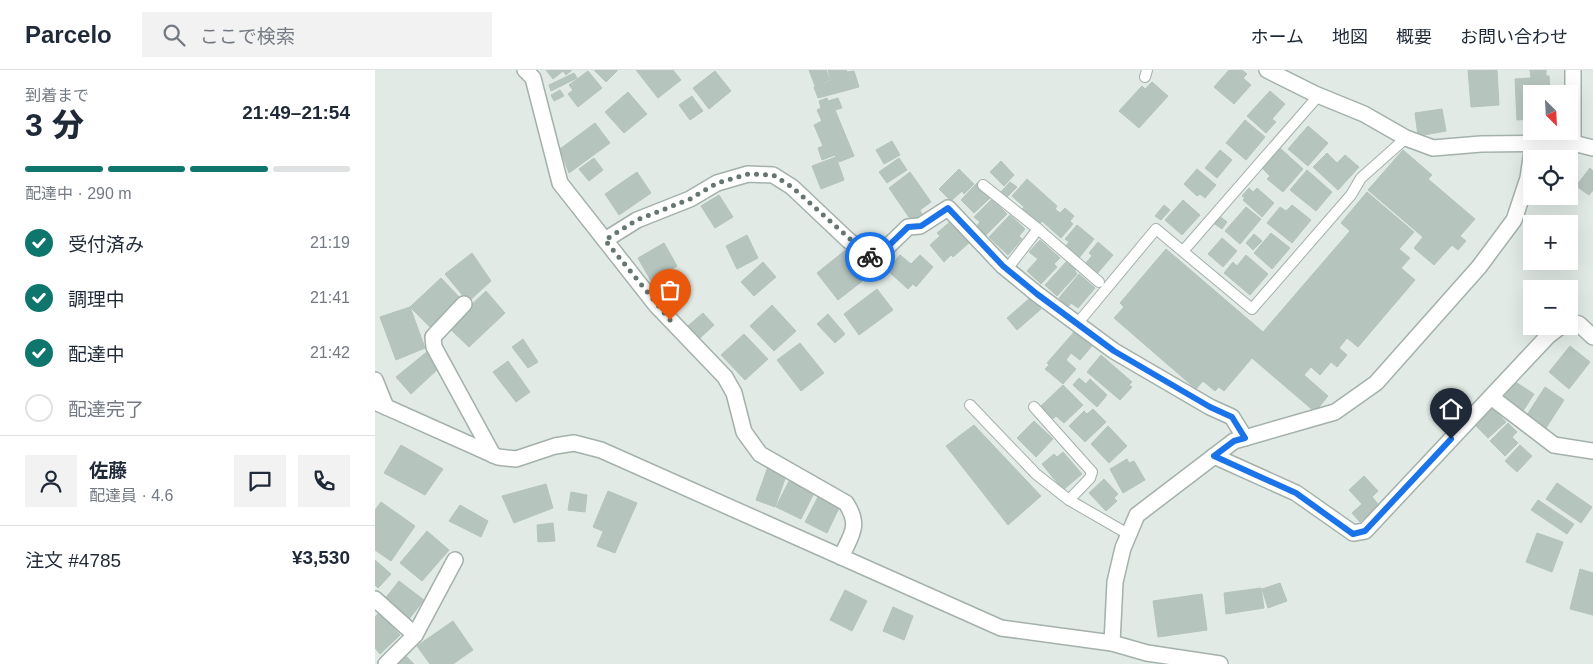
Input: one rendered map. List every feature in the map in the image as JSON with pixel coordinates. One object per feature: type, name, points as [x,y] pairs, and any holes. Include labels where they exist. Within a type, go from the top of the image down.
[{"type":"street","points":[[525,70],[533,78],[560,183],[656,305],[725,376],[734,393],[745,432],[760,454],[846,503],[854,516],[855,527],[841,558]]},
{"type":"street","points":[[1267,70],[1364,114],[1406,138],[1433,148],[1481,144],[1573,143],[1593,148]]},
{"type":"street","points":[[1573,70],[1573,143]]},
{"type":"street","points":[[1112,643],[1115,582],[1128,534],[1137,515],[1234,441],[1335,412],[1376,383],[1479,268],[1514,220],[1528,178],[1533,144]]},
{"type":"street","points":[[605,240],[637,220],[690,199],[717,183],[748,174],[773,175],[792,187],[848,240],[874,260],[908,227],[921,226],[948,208],[1007,269],[1077,324],[1114,351],[1210,407],[1232,417],[1245,438]]},
{"type":"street","points":[[464,304],[433,337],[433,347],[493,455]]},
{"type":"street","points":[[1578,324],[1593,338]]},
{"type":"street","points":[[1214,456],[1296,493],[1353,534],[1365,531],[1549,335]]},
{"type":"street","points":[[375,380],[380,404],[493,455],[517,459],[555,446],[574,443],[601,450],[1001,628],[1112,643],[1147,653],[1220,664]]},
{"type":"street","points":[[1491,397],[1554,444],[1593,451]]},
{"type":"street","points":[[386,664],[415,634],[455,560]]},
{"type":"street","points":[[375,599],[415,634]]},
{"type":"lane","points":[[1184,250],[1319,95]]},
{"type":"lane","points":[[1077,324],[1156,229],[1184,250],[1252,309],[1351,195],[1361,178],[1406,138]]},
{"type":"lane","points":[[983,185],[1038,229],[1099,282]]},
{"type":"lane","points":[[1007,269],[1038,229]]},
{"type":"lane","points":[[970,405],[1035,474],[1069,500],[1128,534]]},
{"type":"lane","points":[[1034,407],[1092,472],[1090,478],[1069,500]]},
{"type":"building","points":[[546,70],[572,70],[566,75],[563,71],[553,79]]},
{"type":"building","points":[[594,70],[618,70],[606,82]]},
{"type":"building","points":[[636,70],[673,70],[681,80],[658,98]]},
{"type":"building","points":[[809,70],[826,70],[830,80],[815,86]]},
{"type":"building","points":[[828,70],[854,71],[859,87],[818,98],[814,87],[831,81]]},
{"type":"building","points":[[1229,70],[1242,70],[1247,74],[1243,78],[1251,85],[1234,104],[1214,87]]},
{"type":"building","points":[[1468,70],[1497,70],[1499,105],[1471,107]]},
{"type":"building","points":[[1530,70],[1546,70],[1546,76],[1549,76],[1550,85],[1523,85],[1523,120],[1517,120],[1515,79],[1531,78]]},
{"type":"building","points":[[588,71],[602,88],[578,107],[568,94],[573,90],[569,85]]},
{"type":"building","points":[[715,71],[731,91],[709,109],[693,88]]},
{"type":"building","points":[[574,73],[577,78],[551,91],[549,85]]},
{"type":"building","points":[[1152,82],[1168,96],[1139,128],[1119,111],[1142,86],[1145,89]]},
{"type":"building","points":[[560,90],[564,96],[554,101],[551,95]]},
{"type":"building","points":[[1270,91],[1285,104],[1272,119],[1276,122],[1266,133],[1247,116]]},
{"type":"building","points":[[628,92],[647,114],[624,133],[605,112]]},
{"type":"building","points":[[692,96],[703,111],[690,120],[679,105]]},
{"type":"building","points":[[827,98],[828,101],[838,98],[842,108],[835,110],[854,156],[839,162],[835,155],[822,160],[818,148],[823,146],[814,125],[822,121],[817,110],[821,108],[819,101]]},
{"type":"building","points":[[1442,109],[1446,131],[1418,136],[1415,113]]},
{"type":"building","points":[[1245,120],[1265,137],[1246,160],[1226,143]]},
{"type":"building","points":[[595,123],[610,143],[569,173],[560,149]]},
{"type":"building","points":[[1308,126],[1328,143],[1308,166],[1288,149]]},
{"type":"building","points":[[892,141],[900,155],[884,164],[876,150]]},
{"type":"building","points":[[1280,148],[1303,169],[1283,192],[1267,179],[1270,176],[1262,168]]},
{"type":"building","points":[[1220,150],[1232,160],[1217,178],[1205,168]]},
{"type":"building","points":[[1403,150],[1432,175],[1428,179],[1475,219],[1460,236],[1466,241],[1458,250],[1452,245],[1434,265],[1414,248],[1423,237],[1368,190]]},
{"type":"building","points":[[1327,153],[1337,163],[1345,155],[1359,167],[1338,190],[1313,167]]},
{"type":"building","points":[[836,157],[844,180],[821,189],[812,166]]},
{"type":"building","points":[[594,158],[603,170],[589,181],[579,169]]},
{"type":"building","points":[[899,158],[907,170],[887,183],[879,172]]},
{"type":"building","points":[[1001,161],[1014,175],[1004,186],[990,172]]},
{"type":"building","points":[[1590,168],[1593,171],[1593,190],[1589,195],[1578,187],[1578,183]]},
{"type":"building","points":[[959,169],[974,184],[964,194],[962,191],[951,201],[939,189]]},
{"type":"building","points":[[1197,169],[1216,185],[1205,198],[1200,194],[1197,196],[1184,184]]},
{"type":"building","points":[[1307,170],[1332,192],[1316,211],[1290,190]]},
{"type":"building","points":[[637,172],[651,193],[619,215],[605,194]]},
{"type":"building","points":[[910,172],[931,202],[920,210],[923,216],[913,223],[889,188]]},
{"type":"building","points":[[1027,179],[1057,206],[1055,209],[1060,213],[1065,208],[1074,216],[1070,221],[1073,224],[1061,238],[1042,221],[1038,226],[1021,211],[1024,207],[1012,196]]},
{"type":"building","points":[[1010,182],[1017,187],[1007,197],[1001,192]]},
{"type":"building","points":[[977,183],[991,197],[974,213],[961,200]]},
{"type":"building","points":[[1249,188],[1253,192],[1257,188],[1274,203],[1262,217],[1243,200],[1245,198],[1242,196]]},
{"type":"building","points":[[1367,192],[1414,232],[1399,249],[1410,258],[1401,268],[1415,280],[1358,347],[1347,338],[1339,348],[1347,355],[1337,367],[1331,362],[1320,375],[1311,367],[1304,375],[1328,396],[1315,412],[1252,358],[1224,391],[1219,387],[1215,391],[1203,381],[1196,389],[1114,318],[1124,307],[1120,303],[1166,249],[1263,332],[1350,231],[1341,223]]},
{"type":"building","points":[[719,195],[733,217],[715,228],[701,206]]},
{"type":"building","points":[[992,199],[1007,214],[985,236],[976,227],[980,222],[974,217]]},
{"type":"building","points":[[1183,200],[1200,215],[1182,235],[1165,220]]},
{"type":"building","points":[[1164,205],[1170,210],[1161,220],[1155,216]]},
{"type":"building","points":[[1292,205],[1311,220],[1292,243],[1267,223],[1280,207],[1286,211]]},
{"type":"building","points":[[1246,207],[1261,219],[1240,244],[1225,231]]},
{"type":"building","points":[[1010,215],[1025,229],[1019,236],[1022,239],[1008,255],[989,237]]},
{"type":"building","points":[[1218,215],[1227,222],[1222,229],[1212,222]]},
{"type":"building","points":[[951,221],[970,242],[953,257],[951,255],[944,262],[930,245],[940,236],[937,233]]},
{"type":"building","points":[[1077,225],[1094,239],[1079,258],[1065,247],[1069,242],[1065,239]]},
{"type":"building","points":[[1271,233],[1290,248],[1272,269],[1254,253]]},
{"type":"building","points":[[1254,234],[1262,241],[1253,250],[1246,243]]},
{"type":"building","points":[[747,235],[758,258],[737,269],[726,246]]},
{"type":"building","points":[[1222,238],[1237,251],[1223,267],[1208,254]]},
{"type":"building","points":[[1040,240],[1060,258],[1054,264],[1057,267],[1041,284],[1027,271],[1038,259],[1029,252]]},
{"type":"building","points":[[1098,242],[1113,255],[1096,275],[1084,265],[1092,256],[1089,253]]},
{"type":"building","points":[[664,243],[677,266],[651,281],[638,258]]},
{"type":"building","points":[[848,248],[870,275],[838,300],[817,273]]},
{"type":"building","points":[[472,253],[491,281],[468,302],[445,274]]},
{"type":"building","points":[[900,255],[911,264],[920,255],[933,267],[916,287],[913,284],[908,289],[887,270]]},
{"type":"building","points":[[1246,255],[1268,274],[1250,295],[1224,273],[1233,262],[1237,266]]},
{"type":"building","points":[[1067,261],[1076,269],[1077,274],[1057,296],[1045,285]]},
{"type":"building","points":[[763,262],[776,277],[754,296],[741,282]]},
{"type":"building","points":[[1079,274],[1095,288],[1078,308],[1071,303],[1068,307],[1059,298]]},
{"type":"building","points":[[441,278],[461,299],[432,329],[410,307]]},
{"type":"building","points":[[877,289],[893,310],[859,335],[844,314]]},
{"type":"building","points":[[486,291],[505,313],[469,347],[448,327]]},
{"type":"building","points":[[1031,297],[1041,309],[1017,330],[1007,318]]},
{"type":"building","points":[[772,305],[796,331],[774,351],[750,326]]},
{"type":"building","points":[[410,307],[425,348],[396,360],[380,317]]},
{"type":"building","points":[[703,313],[714,325],[699,339],[688,326]]},
{"type":"building","points":[[828,314],[845,334],[835,343],[817,324]]},
{"type":"building","points":[[1075,331],[1092,346],[1080,360],[1071,353],[1066,360],[1076,369],[1063,384],[1045,369],[1049,365],[1047,363]]},
{"type":"building","points":[[744,334],[768,359],[745,380],[721,355]]},
{"type":"building","points":[[523,339],[538,362],[528,368],[512,347]]},
{"type":"building","points":[[800,343],[824,373],[801,391],[777,360]]},
{"type":"building","points":[[1570,346],[1590,362],[1569,389],[1549,372]]},
{"type":"building","points":[[428,351],[440,367],[411,394],[396,377]]},
{"type":"building","points":[[1101,355],[1132,382],[1129,385],[1132,387],[1120,400],[1087,372]]},
{"type":"building","points":[[508,361],[530,392],[516,402],[493,372]]},
{"type":"building","points":[[1079,378],[1086,384],[1090,379],[1107,395],[1097,407],[1073,385]]},
{"type":"building","points":[[1514,381],[1534,394],[1523,411],[1503,399]]},
{"type":"building","points":[[1063,385],[1083,405],[1064,423],[1056,416],[1053,419],[1040,407]]},
{"type":"building","points":[[1545,387],[1564,400],[1546,428],[1527,415]]},
{"type":"building","points":[[1491,406],[1506,422],[1488,438],[1473,423]]},
{"type":"building","points":[[1093,409],[1106,422],[1085,442],[1069,426],[1084,411],[1087,414]]},
{"type":"building","points":[[1034,421],[1053,439],[1036,457],[1017,438]]},
{"type":"building","points":[[1508,423],[1517,432],[1512,437],[1518,443],[1505,456],[1490,441]]},
{"type":"building","points":[[974,425],[1041,496],[1008,525],[946,446]]},
{"type":"building","points":[[1108,426],[1127,446],[1109,463],[1091,444]]},
{"type":"building","points":[[401,445],[443,469],[425,495],[384,473]]},
{"type":"building","points":[[1520,445],[1532,456],[1517,472],[1505,461]]},
{"type":"building","points":[[1063,452],[1082,474],[1063,490],[1042,464],[1054,454],[1057,457]]},
{"type":"building","points":[[1127,459],[1129,463],[1134,461],[1145,480],[1123,493],[1110,469]]},
{"type":"building","points":[[769,464],[786,476],[775,507],[756,500]]},
{"type":"building","points":[[1364,476],[1378,491],[1372,497],[1379,505],[1360,522],[1352,513],[1362,504],[1349,490]]},
{"type":"building","points":[[1104,479],[1118,494],[1114,498],[1117,501],[1106,511],[1089,493]]},
{"type":"building","points":[[789,481],[814,493],[801,519],[776,507]]},
{"type":"building","points":[[1557,483],[1592,507],[1581,523],[1546,499]]},
{"type":"building","points":[[546,484],[553,508],[514,523],[502,496]]},
{"type":"building","points":[[608,491],[637,503],[621,539],[593,527]]},
{"type":"building","points":[[571,492],[587,495],[585,512],[568,510]]},
{"type":"building","points":[[818,497],[839,508],[827,533],[805,522]]},
{"type":"building","points":[[1538,500],[1574,524],[1567,534],[1531,510]]},
{"type":"building","points":[[381,502],[415,526],[391,561],[375,550],[375,510]]},
{"type":"building","points":[[460,505],[488,521],[481,537],[449,521]]},
{"type":"building","points":[[553,523],[555,541],[538,542],[537,525]]},
{"type":"building","points":[[427,531],[449,550],[422,581],[400,563]]},
{"type":"building","points":[[603,532],[621,539],[615,553],[597,546]]},
{"type":"building","points":[[1537,533],[1563,542],[1552,572],[1526,562]]},
{"type":"building","points":[[375,560],[391,574],[378,588],[375,585]]},
{"type":"building","points":[[1580,569],[1593,573],[1593,615],[1570,609]]},
{"type":"building","points":[[399,581],[424,600],[409,619],[384,600]]},
{"type":"building","points":[[1280,583],[1287,601],[1268,608],[1262,589]]},
{"type":"building","points":[[1261,588],[1264,608],[1226,614],[1224,593]]},
{"type":"building","points":[[845,590],[867,601],[852,631],[830,620]]},
{"type":"building","points":[[1202,594],[1207,630],[1158,637],[1153,601]]},
{"type":"building","points":[[893,607],[913,616],[904,640],[883,631]]},
{"type":"building","points":[[379,613],[400,635],[380,654],[375,648],[375,617]]},
{"type":"building","points":[[453,621],[473,650],[453,664],[430,664],[417,646]]},
{"type":"building","points":[[405,655],[414,664],[396,664]]},
{"type":"way so far","points":[[670,320],[605,240],[637,220],[690,199],[717,183],[748,174],[773,175],[792,187],[848,240],[870,257]]},
{"type":"route","points":[[870,257],[874,260],[908,227],[921,226],[948,208],[1003,266],[1089,333],[1114,351],[1210,407],[1232,417],[1245,438],[1234,441],[1214,456],[1296,493],[1353,534],[1365,531],[1451,439]]}]
